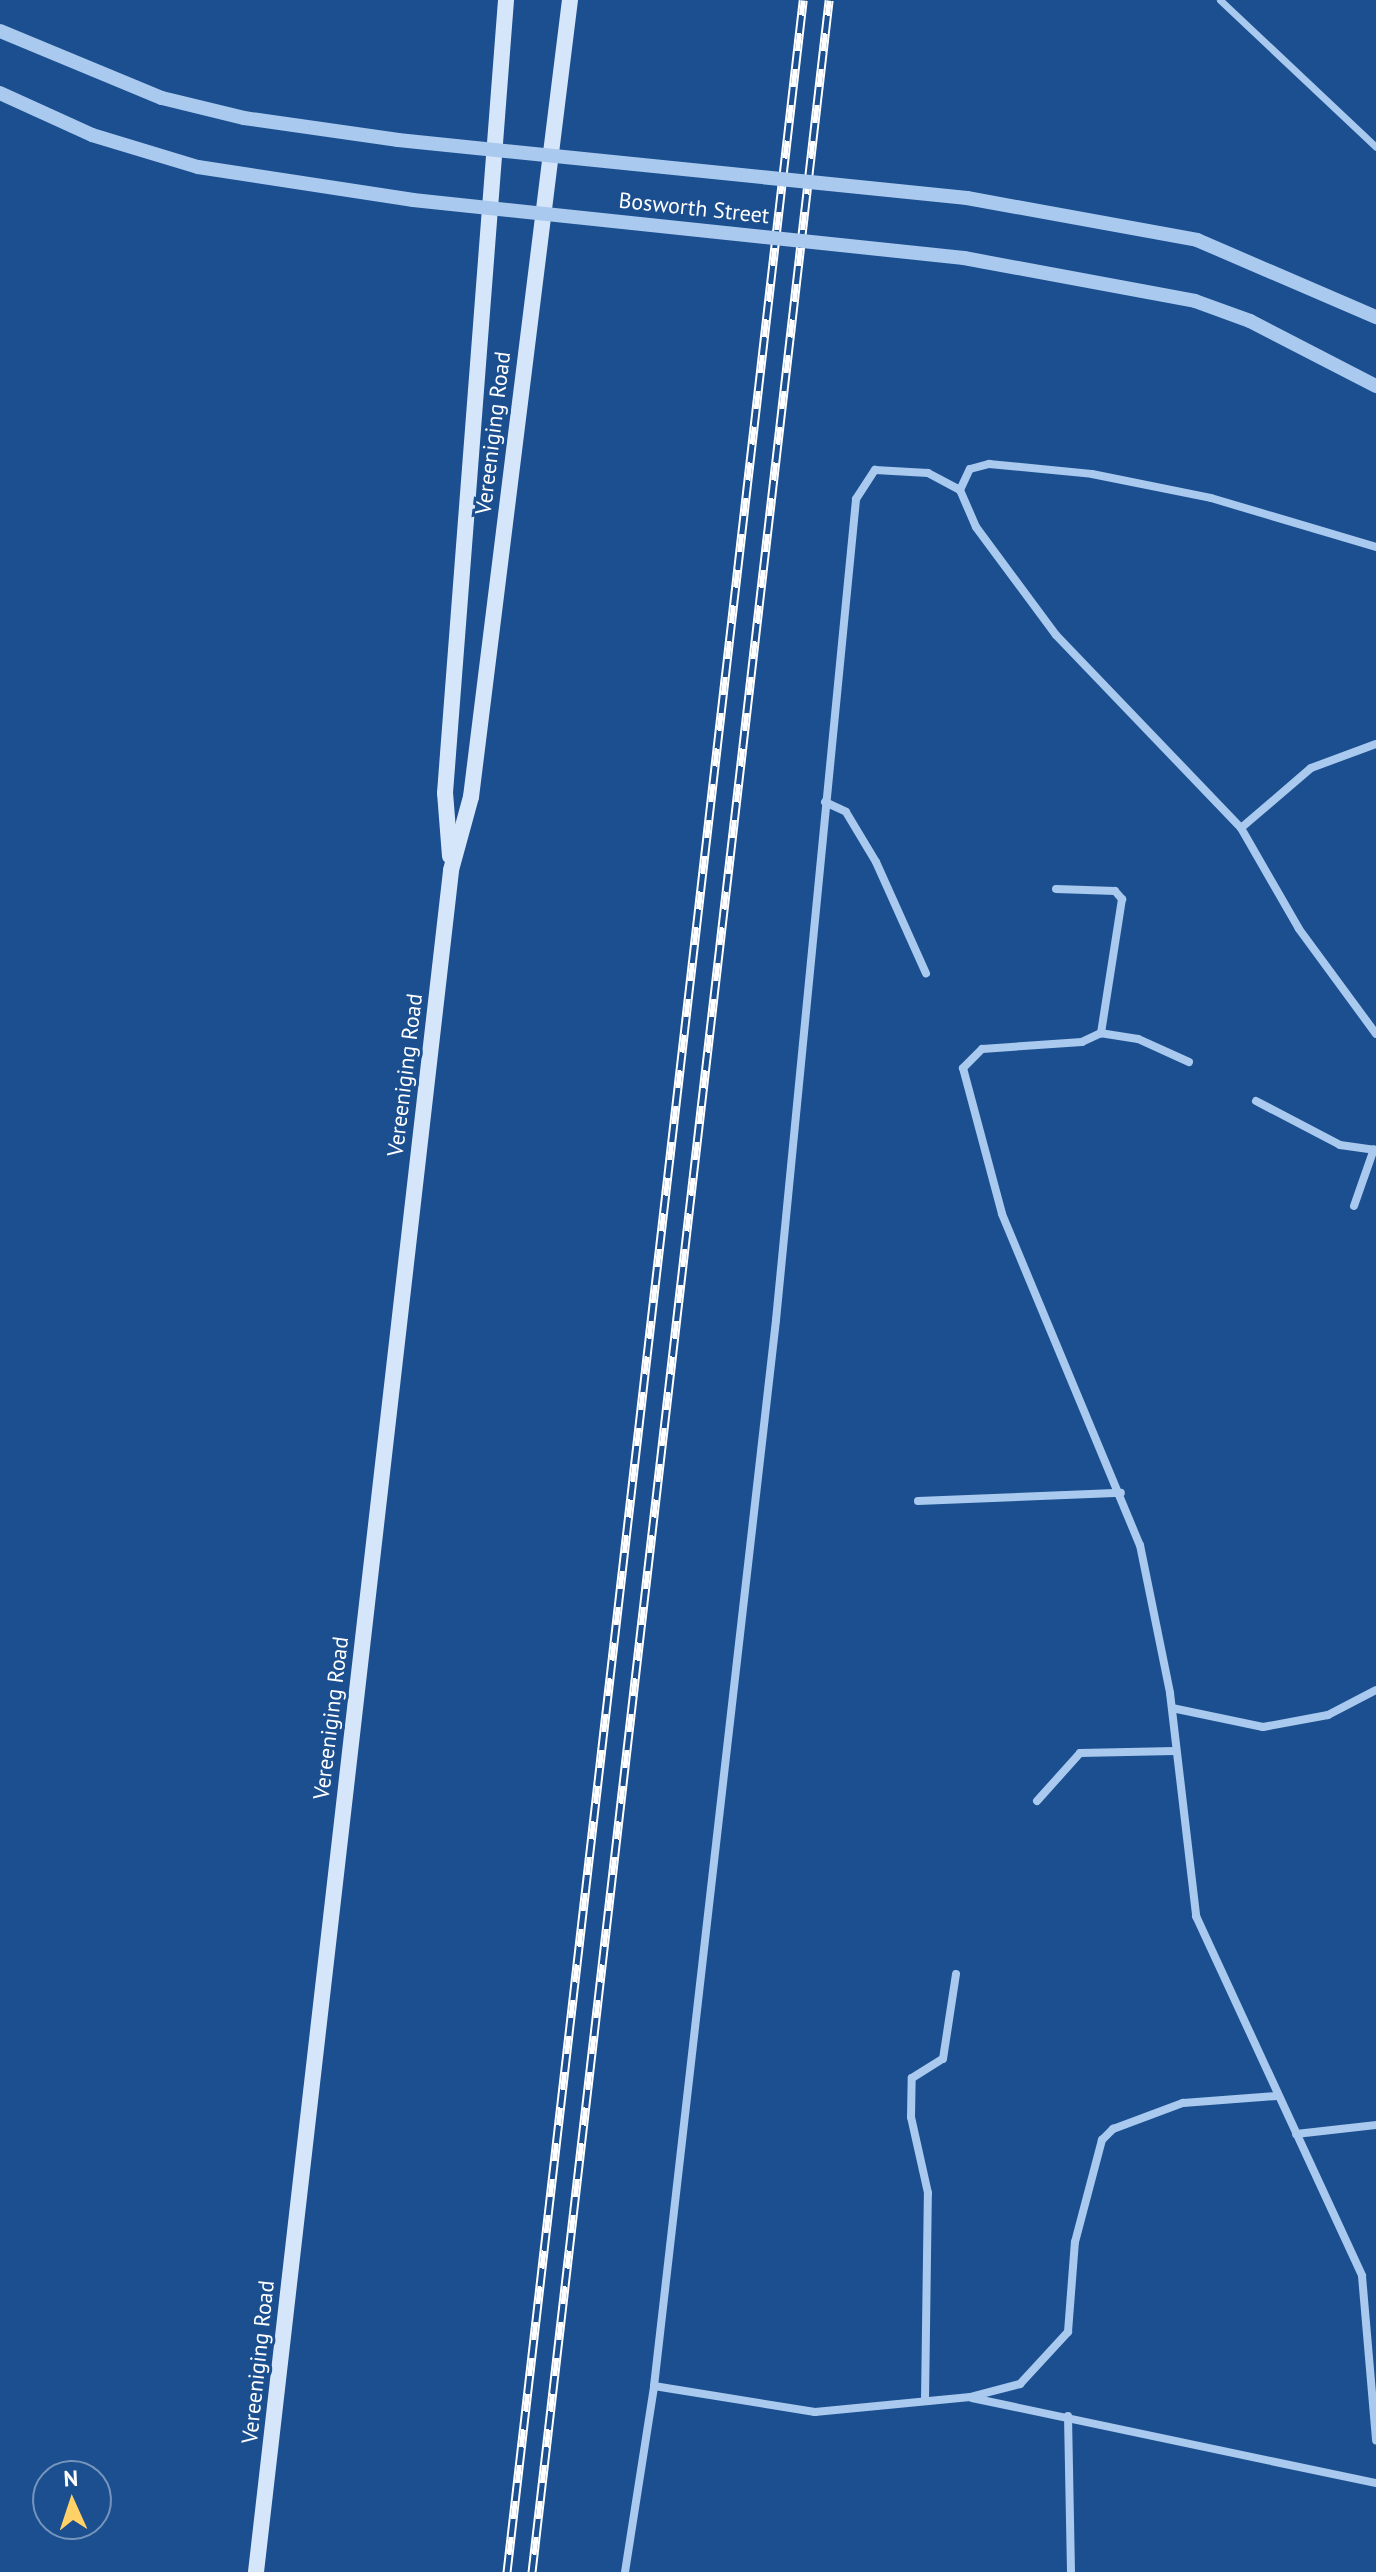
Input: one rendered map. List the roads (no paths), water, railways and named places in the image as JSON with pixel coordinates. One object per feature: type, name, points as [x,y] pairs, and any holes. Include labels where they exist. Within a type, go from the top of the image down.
[{"type":"main road","name":"Vereeniging Road","points":[[451,870],[445,793],[506,0]]},
{"type":"main road","name":"Vereeniging Road","points":[[256,2572],[451,870],[471,797],[570,0]]},
{"type":"street","points":[[1220,0],[1376,147]]},
{"type":"street","name":"Bosworth Street","points":[[0,31],[162,98],[398,140],[967,198],[1197,240],[1376,317]]},
{"type":"street","name":"Bosworth Street","points":[[0,93],[92,135],[186,164],[413,200],[964,258],[1195,301],[1250,321],[1376,386]]},
{"type":"street","points":[[960,490],[970,469],[989,464],[1092,474],[1211,498],[1376,547]]},
{"type":"street","points":[[625,2572],[654,2386],[776,1320],[825,802],[863,481],[887,465],[928,473],[960,490],[976,527],[1056,635],[1241,828],[1299,929],[1376,1034]]},
{"type":"street","points":[[1241,828],[1311,768],[1376,744]]},
{"type":"street","points":[[825,802],[846,812],[876,862],[926,973]]},
{"type":"street","points":[[1056,889],[1115,891],[1122,899],[1101,1033]]},
{"type":"street","points":[[1189,1062],[1138,1039],[1101,1033],[1082,1042],[982,1049],[963,1068],[1002,1214],[1121,1493],[1140,1545],[1172,1708],[1196,1916],[1362,2276],[1376,2440]]},
{"type":"street","points":[[1256,1101],[1340,1145],[1375,1149],[1354,1206]]},
{"type":"street","points":[[918,1501],[1121,1493]]},
{"type":"street","points":[[1172,1708],[1263,1727],[1328,1715],[1376,1690]]},
{"type":"street","points":[[1037,1801],[1080,1753],[1175,1751]]},
{"type":"street","points":[[925,2400],[928,2193],[911,2117],[912,2078],[943,2059],[956,1974]]},
{"type":"street","points":[[654,2386],[770,2410],[968,2397],[1020,2384],[1068,2332],[1075,2242],[1098,2149],[1113,2129],[1194,2101],[1277,2096]]},
{"type":"street","points":[[1296,2134],[1376,2125]]},
{"type":"street","points":[[968,2397],[1376,2483]]},
{"type":"street","points":[[1068,2416],[1071,2572]]},
{"type":"railway","points":[[507,2572],[803,0]]},
{"type":"railway","points":[[532,2572],[829,0]]}]
